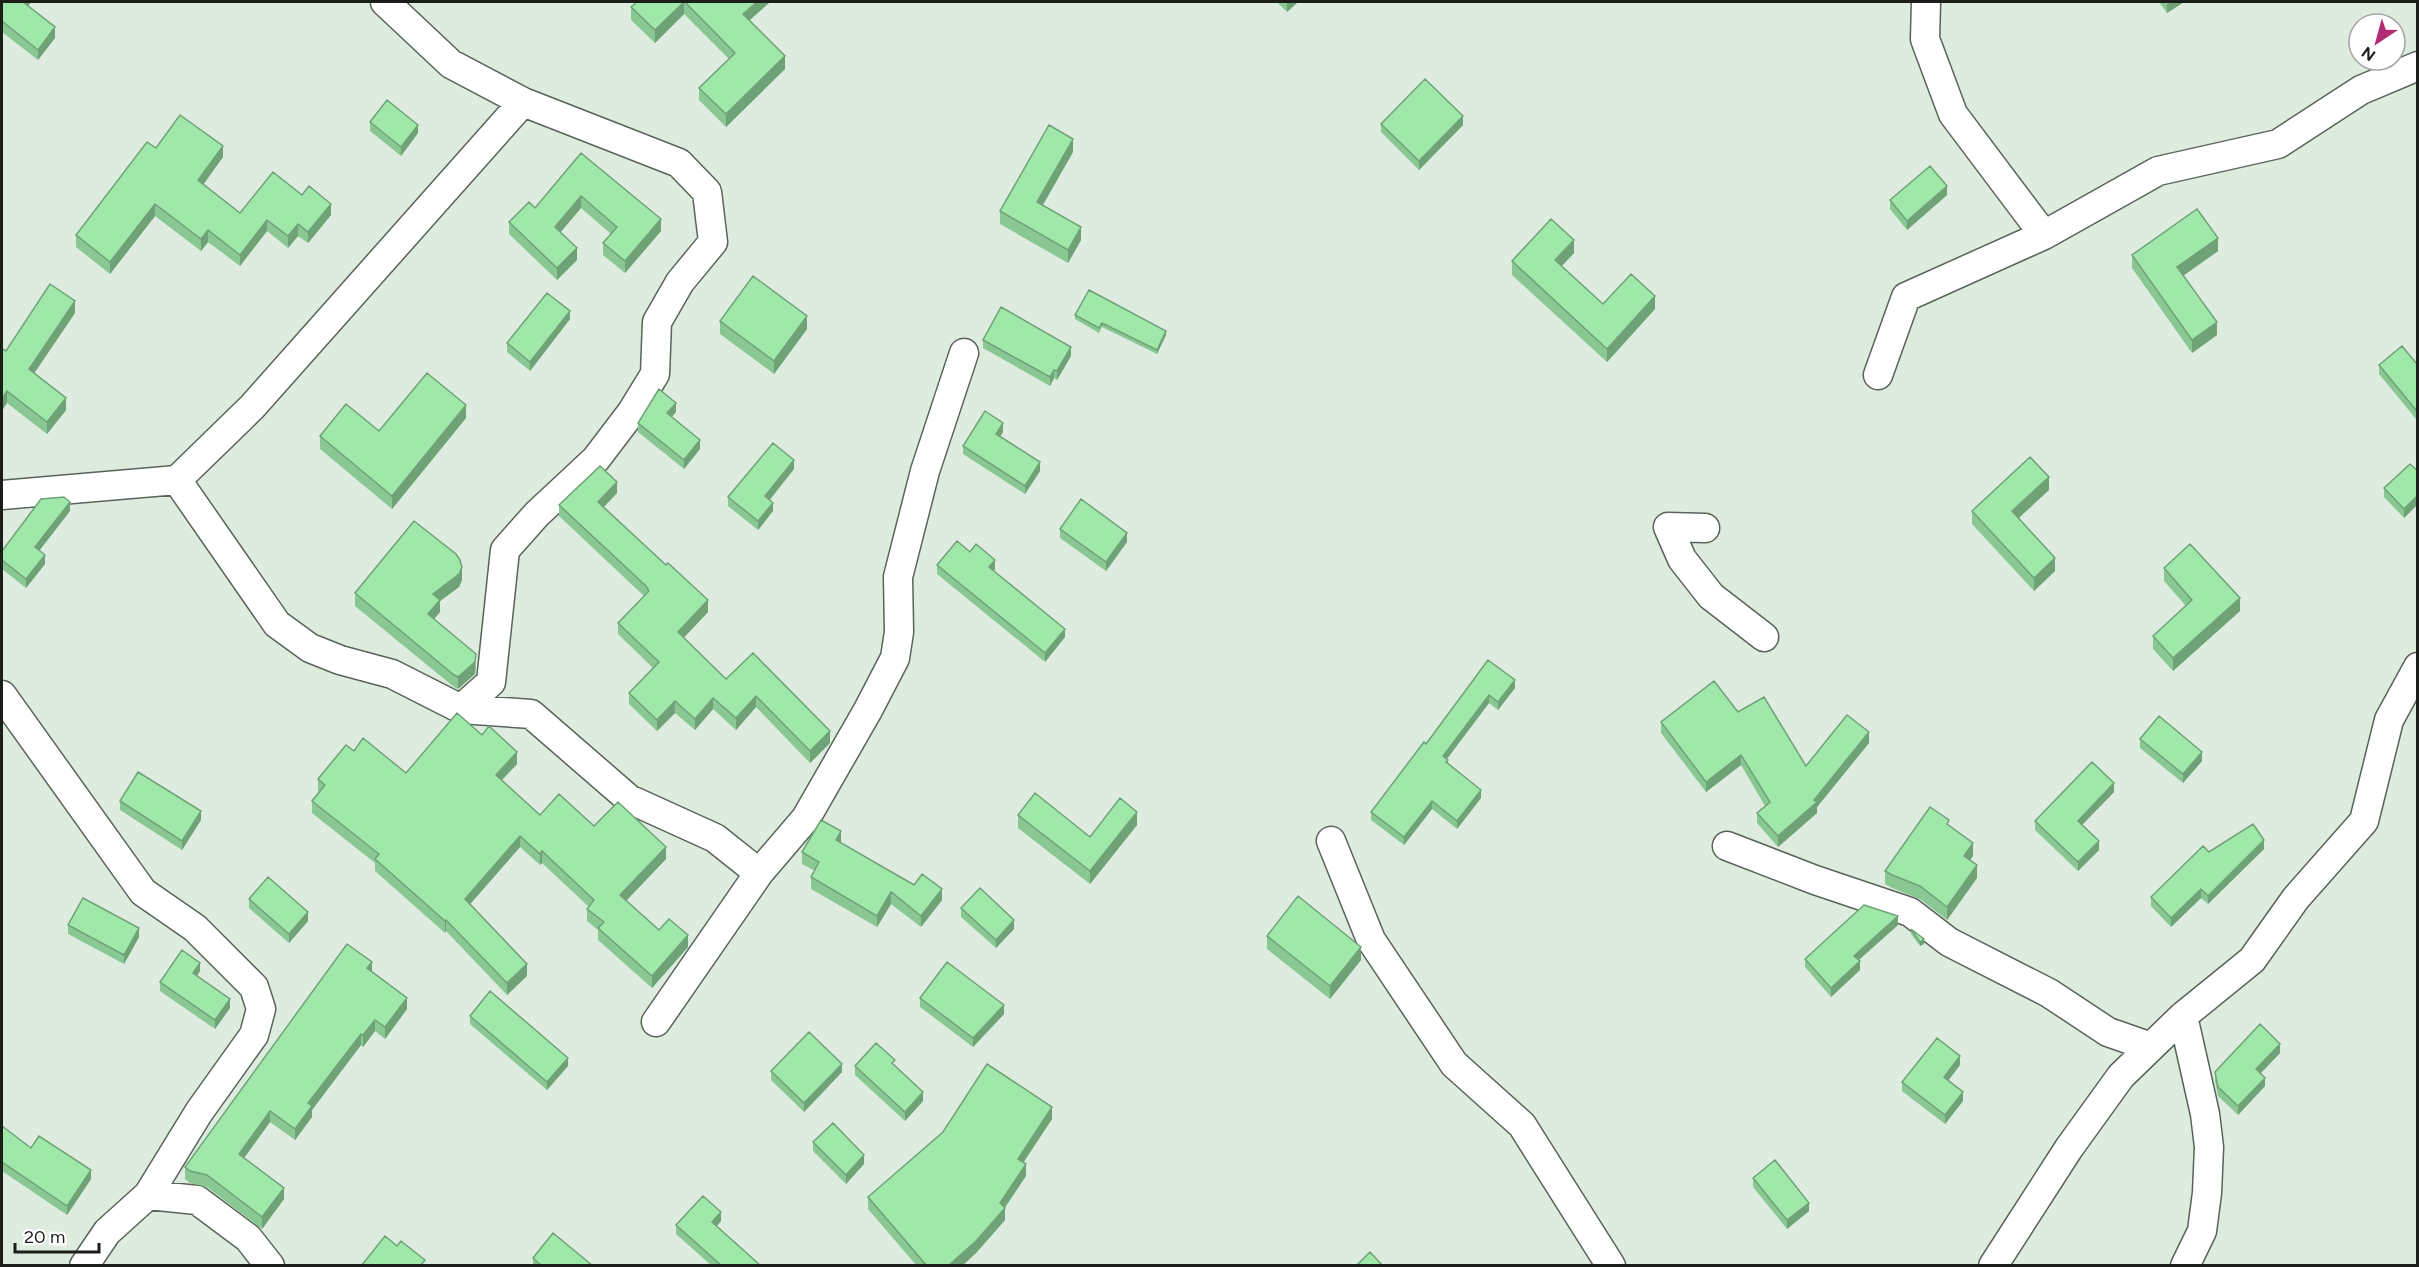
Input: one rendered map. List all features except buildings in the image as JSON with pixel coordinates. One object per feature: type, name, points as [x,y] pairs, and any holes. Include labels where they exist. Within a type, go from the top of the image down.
[{"type":"street","points":[[385,2],[451,64],[523,102],[679,163],[707,192],[712,242],[680,282],[657,322],[655,374],[631,413],[596,459],[537,514],[505,550],[491,682],[461,709]]},
{"type":"street","points":[[1926,2],[1924,39],[1953,114],[2044,235]]},
{"type":"street","points":[[1878,375],[1906,297],[2044,235],[2158,171],[2278,144],[2361,90],[2418,66]]},
{"type":"street","points":[[2,495],[177,480],[252,407],[523,102]]},
{"type":"street","points":[[656,1022],[759,873],[806,818],[895,658],[899,632],[898,577],[925,471],[964,353]]},
{"type":"street","points":[[177,480],[277,624],[310,648],[340,660],[392,674],[461,709],[531,714],[629,799],[715,838],[759,873]]},
{"type":"street","points":[[1705,528],[1668,527],[1682,559],[1711,596],[1764,637]]},
{"type":"street","points":[[1993,1266],[2069,1148],[2121,1076],[2183,1016],[2252,960],[2296,898],[2364,821],[2389,720],[2418,667]]},
{"type":"street","points":[[2,695],[143,892],[195,928],[254,987],[261,1009],[254,1035],[199,1113],[148,1196],[107,1232],[84,1266]]},
{"type":"street","points":[[1331,841],[1371,940],[1454,1064],[1522,1125],[1611,1266]]},
{"type":"street","points":[[1727,846],[1815,880],[1910,912],[1949,942],[2049,993],[2108,1032],[2151,1047]]},
{"type":"street","points":[[2183,1016],[2205,1114],[2209,1147],[2207,1193],[2202,1231],[2185,1266]]},
{"type":"street","points":[[148,1196],[197,1200],[248,1238],[270,1266]]}]
